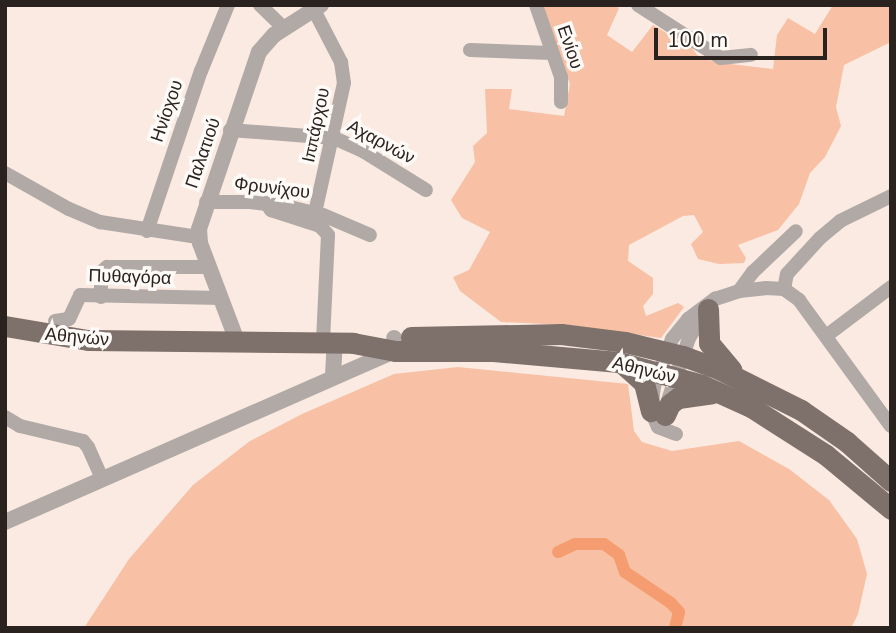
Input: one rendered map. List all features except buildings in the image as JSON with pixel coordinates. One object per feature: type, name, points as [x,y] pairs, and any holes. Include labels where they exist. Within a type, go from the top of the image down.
[{"type":"main road","points":[[711,304],[709,343],[716,355],[747,382]]},
{"type":"main road","name":"Αθηνών","points":[[5,326],[88,340],[360,344],[561,334],[675,353],[747,382],[816,419],[891,481]]},
{"type":"main road","name":"Αθηνών","points":[[394,344],[619,362],[667,374],[731,397],[779,423],[826,455],[891,509]]},
{"type":"main road","points":[[619,362],[644,383],[658,413],[685,396],[700,393],[731,397]]},
{"type":"street","name":"Ηνίοχου","points":[[147,231],[201,71],[228,5]]},
{"type":"street","points":[[260,5],[284,28]]},
{"type":"street","name":"Ενίου","points":[[536,5],[561,77],[561,102]]},
{"type":"street","points":[[638,5],[721,58],[751,55]]},
{"type":"street","name":"Παλατιού","points":[[198,237],[206,202],[256,58],[265,42],[317,8]]},
{"type":"street","name":"Ιππάρχου","points":[[315,213],[343,99],[344,71],[317,8]]},
{"type":"street","points":[[470,50],[552,53]]},
{"type":"street","name":"Αχαρνών","points":[[230,130],[334,138],[363,151],[426,190]]},
{"type":"street","points":[[5,173],[84,217],[147,231],[198,237],[237,341]]},
{"type":"street","points":[[784,289],[787,274],[820,238],[841,221],[891,196]]},
{"type":"street","name":"Φρυνίχου","points":[[206,202],[266,203],[315,213],[370,235]]},
{"type":"street","points":[[266,203],[271,210],[320,226],[328,235],[329,342],[333,376]]},
{"type":"street","points":[[738,291],[753,272],[796,231]]},
{"type":"street","points":[[101,297],[101,272],[107,267],[209,267]]},
{"type":"street","points":[[826,335],[891,287]]},
{"type":"street","points":[[658,413],[675,353],[689,338],[711,304],[738,291],[784,289],[799,300],[891,426]]},
{"type":"street","name":"Πυθαγόρα","points":[[55,321],[69,319],[77,296],[221,298]]},
{"type":"street","points":[[5,522],[333,376],[394,344]]},
{"type":"street","points":[[5,417],[20,426],[83,441],[92,453],[102,479]]},
{"type":"shaded area","points":[[540,5],[613,5],[619,8],[607,35],[632,52],[653,25],[692,48],[697,55],[714,62],[773,69],[777,35],[788,18],[815,34],[833,5],[891,5],[891,42],[844,65],[836,107],[841,126],[825,157],[810,173],[799,204],[778,230],[738,245],[746,258],[744,263],[719,264],[698,259],[691,244],[703,232],[694,215],[683,216],[629,245],[628,261],[653,278],[653,294],[643,306],[646,316],[678,303],[684,307],[661,338],[568,325],[501,322],[460,291],[453,277],[469,270],[490,232],[462,218],[451,200],[475,162],[473,146],[487,133],[485,89],[512,89],[509,109],[564,116],[570,84]]},
{"type":"shaded area","points":[[458,367],[628,384],[634,431],[642,442],[672,451],[739,441],[789,469],[829,500],[857,539],[867,574],[858,614],[851,628],[84,628],[129,559],[193,485],[250,441],[302,414],[394,374]]},
{"type":"waterway","points":[[558,552],[575,544],[604,544],[619,555],[625,572],[671,603],[679,612],[675,628]]}]
